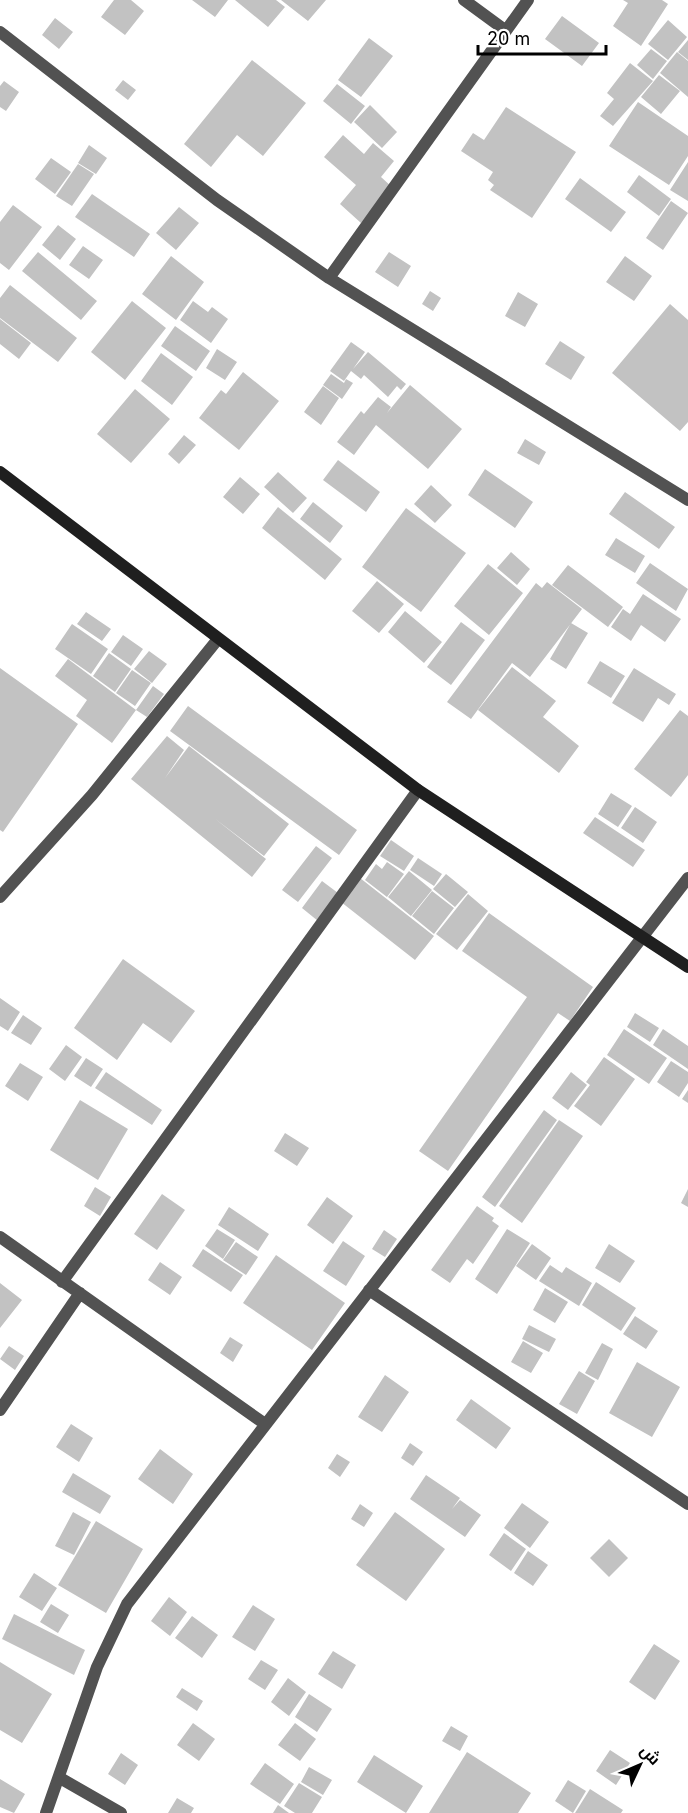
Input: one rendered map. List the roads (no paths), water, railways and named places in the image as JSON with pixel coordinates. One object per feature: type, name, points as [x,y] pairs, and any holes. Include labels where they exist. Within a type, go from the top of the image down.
[{"type":"street","points":[[464,0],[505,30]]},
{"type":"street","points":[[329,278],[528,0]]},
{"type":"street","points":[[0,32],[217,200],[329,278],[688,500]]},
{"type":"street","points":[[0,472],[418,790],[688,967]]},
{"type":"street","points":[[0,897],[92,795],[218,639]]},
{"type":"street","points":[[62,1282],[418,790]]},
{"type":"street","points":[[46,1813],[97,1667],[127,1604],[688,878]]},
{"type":"street","points":[[0,1237],[265,1424]]},
{"type":"street","points":[[369,1290],[688,1504]]},
{"type":"street","points":[[0,1410],[80,1293]]},
{"type":"street","points":[[60,1778],[121,1813]]}]
